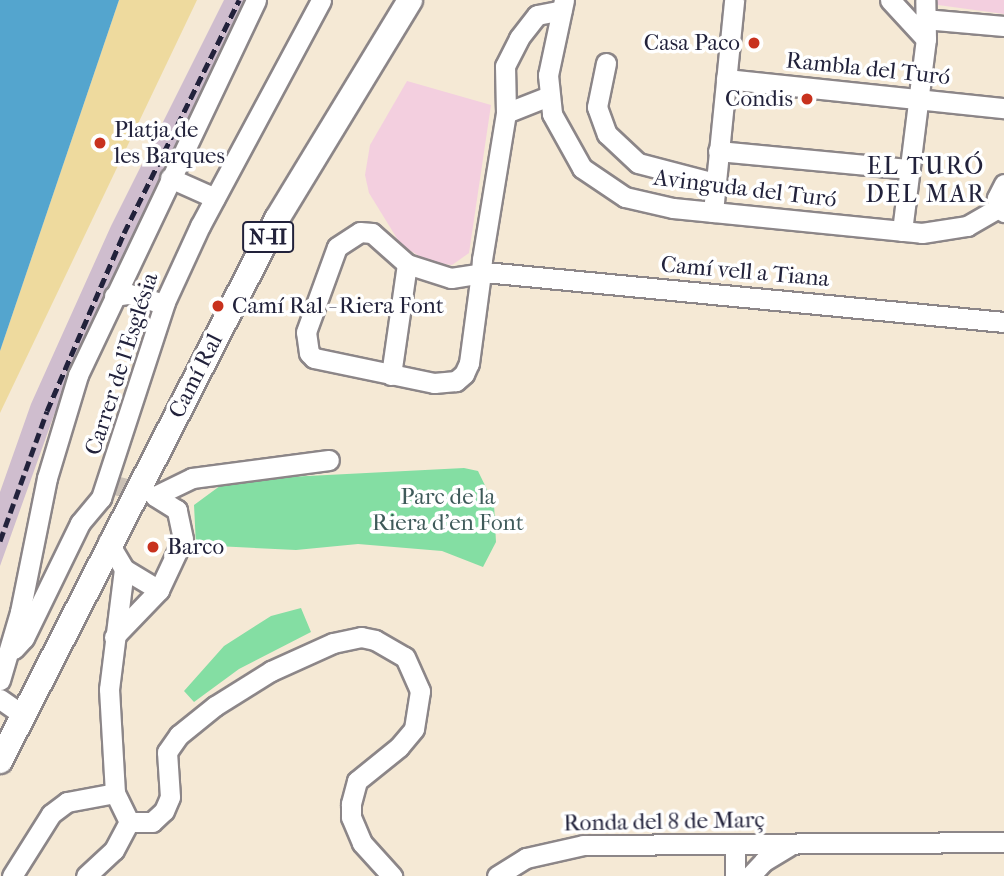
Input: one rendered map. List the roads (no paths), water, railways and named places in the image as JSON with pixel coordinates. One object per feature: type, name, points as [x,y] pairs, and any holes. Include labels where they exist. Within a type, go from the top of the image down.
[{"type":"main road","name":"Camí Ral","points":[[1,758],[108,542],[277,219],[410,0]]},
{"type":"street","points":[[0,680],[11,652],[54,452],[78,375],[256,0]]},
{"type":"street","name":"Carrer de l'Església","points":[[11,652],[24,638],[80,523],[111,485],[164,304],[215,198],[321,0]]},
{"type":"street","points":[[713,212],[734,0]]},
{"type":"street","points":[[890,0],[926,39]]},
{"type":"street","points":[[391,375],[407,264],[372,233],[347,237],[337,247],[306,332],[305,344],[314,358],[391,375],[446,384],[464,374],[506,113],[505,66],[519,38],[537,15],[563,5]]},
{"type":"street","name":"Avinguda del Turó","points":[[563,5],[550,54],[548,96],[569,151],[596,180],[647,204],[902,231],[952,231],[1002,210]]},
{"type":"street","points":[[902,231],[926,39],[925,9],[1004,26]]},
{"type":"street","points":[[606,64],[597,107],[607,134],[638,163],[715,183]]},
{"type":"street","name":"Rambla del Turó","points":[[726,79],[919,97],[1004,108]]},
{"type":"street","points":[[506,113],[548,96]]},
{"type":"street","points":[[718,151],[910,169]]},
{"type":"street","points":[[170,178],[215,198]]},
{"type":"street","points":[[1002,210],[997,195],[1004,184]]},
{"type":"street","name":"Camí vell a Tiana","points":[[407,264],[451,278],[481,273],[1004,322]]},
{"type":"street","points":[[114,296],[129,294],[164,304]]},
{"type":"street","points":[[114,637],[159,590],[183,539],[177,510],[155,496],[192,478],[329,460]]},
{"type":"street","points":[[108,542],[124,569],[159,590]]},
{"type":"street","points":[[124,569],[109,689],[114,793],[129,822]]},
{"type":"street","points":[[129,822],[152,822],[164,811],[170,797],[167,752],[178,736],[215,706],[271,671],[333,643],[361,637],[375,640],[405,657],[420,691],[414,729],[399,747],[357,781],[351,804],[362,843],[392,876]]},
{"type":"street","points":[[0,699],[23,715]]},
{"type":"street","points":[[12,876],[51,814],[67,802],[114,793]]},
{"type":"street","points":[[86,876],[114,850],[129,822]]},
{"type":"street","name":"Ronda del 8 de Març","points":[[497,876],[526,858],[566,847],[1004,842]]},
{"type":"street","name":"Ronda del 8 de Març","points":[[750,876],[764,861],[796,843]]},
{"type":"street","points":[[735,846],[735,876]]},
{"type":"water","points":[[0,0],[119,0],[0,351]]},
{"type":"tunnel","points":[[115,485],[150,494]]},
{"type":"railway","points":[[0,541],[47,411],[124,233],[239,0]]},
{"type":"place","name":"Casa Paco","points":[[754,43]]},
{"type":"place","name":"Condis","points":[[807,99]]},
{"type":"place","name":"Platja de les Barques","points":[[100,143]]},
{"type":"place","name":"Camí Ral - Riera Font","points":[[218,306]]},
{"type":"place","name":"Barco","points":[[153,547]]},
{"type":"district","name":"EL TURÓ DEL MAR","points":[[926,181]]},
{"type":"park label","name":"Parc de la Riera d'en Font","points":[[448,510]]}]
